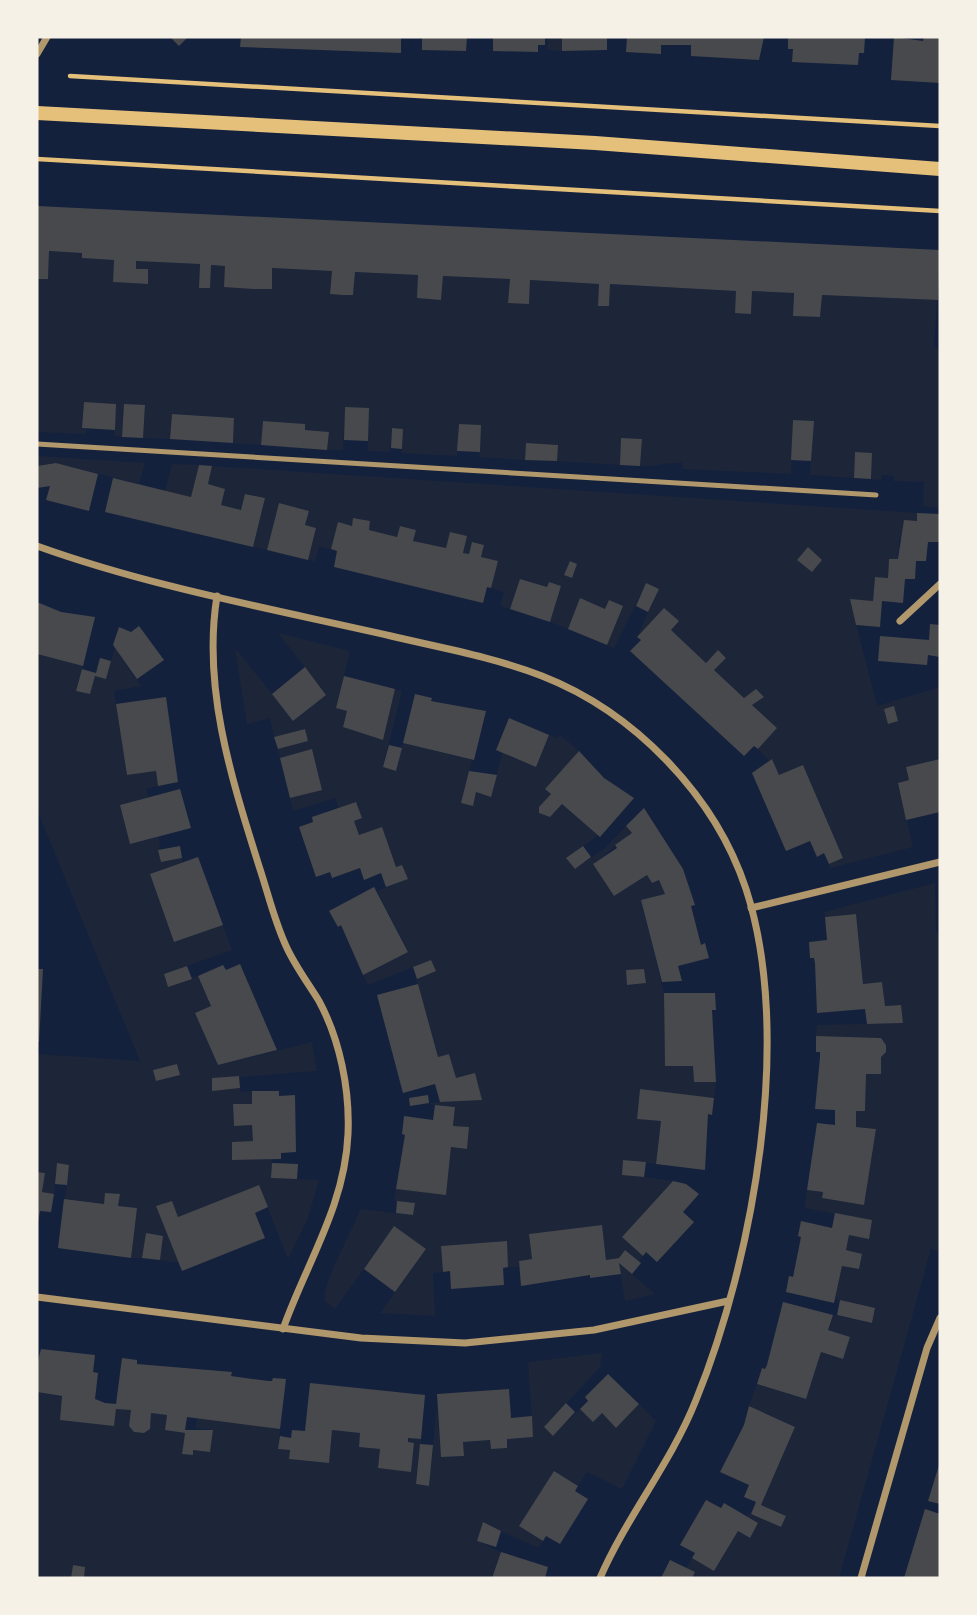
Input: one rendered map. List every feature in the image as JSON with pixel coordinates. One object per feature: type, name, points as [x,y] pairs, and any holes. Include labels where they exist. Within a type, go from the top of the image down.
[{"type":"main road","points":[[37,113],[595,143],[940,169]]},
{"type":"street","points":[[37,54],[47,37]]},
{"type":"street","points":[[37,546],[217,596],[475,655],[541,676],[577,693],[647,741],[689,788],[723,837],[751,908],[760,950],[764,996],[765,1087],[754,1185],[713,1354],[685,1427],[600,1578]]},
{"type":"street","points":[[900,621],[940,584]]},
{"type":"street","points":[[217,596],[214,637],[220,720],[239,809],[287,948],[331,1027],[346,1085],[348,1107],[347,1153],[335,1206],[283,1329]]},
{"type":"street","points":[[751,908],[940,862]]},
{"type":"street","points":[[37,1297],[390,1341],[490,1341],[594,1330],[728,1301]]},
{"type":"street","points":[[861,1578],[927,1348],[940,1318]]},
{"type":"lane","points":[[37,444],[876,495]]},
{"type":"path","points":[[70,76],[940,126]]},
{"type":"path","points":[[37,159],[940,211]]},
{"type":"shaded area","points":[[548,37],[562,37],[562,51],[547,50]]},
{"type":"shaded area","points":[[49,251],[82,253],[82,258],[114,260],[113,282],[147,284],[148,269],[136,269],[136,261],[200,264],[199,287],[209,288],[211,265],[225,266],[272,289],[272,268],[332,271],[330,294],[353,295],[355,272],[418,275],[441,300],[443,276],[510,279],[509,302],[529,303],[530,280],[599,284],[598,306],[609,306],[610,284],[736,291],[751,313],[752,291],[794,293],[793,316],[820,317],[821,295],[937,300],[934,347],[940,348],[940,508],[923,506],[924,482],[894,481],[894,476],[882,475],[881,480],[871,479],[872,454],[855,452],[854,478],[810,475],[813,421],[793,420],[791,474],[683,469],[682,463],[640,466],[642,439],[622,438],[620,465],[557,461],[557,445],[526,444],[525,460],[479,457],[481,425],[459,424],[457,456],[402,453],[403,429],[392,428],[390,452],[368,451],[368,408],[345,408],[343,450],[327,450],[329,433],[305,430],[305,424],[263,421],[261,445],[233,443],[234,418],[172,414],[170,439],[143,438],[145,406],[124,404],[122,437],[114,436],[116,404],[84,402],[82,428],[86,429],[86,434],[37,432],[37,279],[48,279]]},
{"type":"shaded area","points":[[37,456],[145,463],[139,484],[56,463],[37,466]]},
{"type":"shaded area","points":[[172,464],[199,465],[191,497],[165,491]]},
{"type":"shaded area","points":[[212,466],[917,513],[917,521],[903,540],[899,540],[898,559],[889,559],[888,578],[875,577],[873,601],[850,600],[877,706],[940,687],[940,759],[906,767],[909,780],[898,783],[913,847],[830,868],[829,864],[843,858],[804,766],[779,775],[772,759],[769,761],[758,749],[777,728],[752,705],[764,697],[756,690],[744,698],[714,670],[726,657],[718,650],[706,663],[671,630],[664,609],[637,637],[658,590],[646,584],[614,648],[607,645],[605,609],[580,599],[568,629],[550,622],[561,586],[549,582],[547,587],[520,579],[510,609],[500,606],[504,592],[491,588],[497,561],[481,557],[484,545],[472,542],[469,554],[463,553],[466,536],[450,532],[446,548],[413,541],[416,530],[400,526],[397,537],[369,530],[370,521],[354,518],[352,526],[338,523],[331,549],[319,546],[315,562],[308,560],[316,528],[305,525],[309,511],[279,503],[267,550],[253,547],[265,498],[246,494],[241,510],[221,505],[208,484]]},
{"type":"shaded area","points":[[278,633],[350,651],[336,708],[347,711],[343,727],[383,740],[395,689],[402,691],[383,767],[396,770],[403,743],[472,760],[462,803],[473,806],[476,792],[491,796],[502,753],[536,767],[549,735],[558,738],[560,735],[579,751],[546,789],[551,794],[539,807],[539,813],[550,817],[562,804],[598,835],[567,859],[575,869],[605,848],[626,826],[632,833],[593,864],[614,896],[647,875],[652,883],[659,880],[665,894],[641,901],[664,993],[665,1066],[693,1066],[694,1081],[716,1082],[714,1098],[640,1090],[637,1119],[661,1121],[656,1164],[624,1160],[622,1174],[673,1181],[622,1237],[643,1256],[639,1261],[625,1250],[619,1258],[606,1260],[602,1225],[529,1234],[532,1259],[519,1261],[519,1267],[508,1267],[506,1241],[442,1246],[443,1272],[433,1273],[435,1316],[380,1313],[426,1250],[394,1227],[335,1309],[325,1301],[332,1270],[360,1209],[413,1215],[415,1203],[394,1201],[396,1189],[446,1194],[451,1147],[467,1149],[469,1128],[453,1126],[455,1107],[424,1104],[440,1102],[456,1078],[449,1054],[438,1057],[416,979],[436,971],[431,960],[368,985],[363,975],[408,951],[377,891],[407,879],[402,865],[396,867],[359,835],[354,821],[362,818],[339,808],[335,798],[293,811],[290,798],[322,789],[312,750],[280,758],[278,749],[307,741],[305,729],[274,737],[270,718],[247,724],[235,648],[294,721],[326,694]],"holes":[[[644,969],[645,983],[628,985],[626,971]]]},
{"type":"shaded area","points":[[115,648],[141,686],[114,691],[127,775],[156,771],[158,786],[146,789],[149,797],[120,805],[130,843],[159,837],[161,862],[182,858],[183,862],[150,874],[174,942],[223,925],[232,950],[164,974],[168,986],[198,976],[211,1006],[195,1013],[218,1065],[312,1042],[317,1071],[212,1079],[213,1090],[240,1088],[240,1092],[252,1091],[252,1104],[233,1104],[234,1125],[253,1125],[253,1141],[232,1142],[232,1160],[272,1159],[272,1178],[319,1180],[308,1218],[288,1259],[259,1186],[178,1217],[172,1201],[157,1206],[179,1263],[160,1260],[163,1236],[146,1234],[142,1258],[131,1258],[136,1208],[118,1206],[120,1195],[106,1193],[104,1204],[65,1199],[69,1165],[57,1164],[54,1194],[42,1192],[45,1173],[37,1172],[37,1054],[140,1061],[37,810],[37,654],[83,666],[76,690],[90,694],[95,676],[106,678]],"holes":[[[177,1064],[179,1075],[157,1081],[153,1070]]]},
{"type":"shaded area","points":[[935,883],[936,932],[940,931],[940,1252],[931,1249],[839,1578],[692,1578],[694,1572],[686,1568],[692,1558],[715,1570],[738,1531],[750,1538],[758,1523],[747,1516],[748,1513],[781,1527],[786,1516],[761,1505],[795,1427],[749,1406],[757,1384],[806,1399],[821,1352],[843,1359],[850,1337],[828,1330],[833,1315],[872,1323],[875,1309],[835,1299],[842,1266],[859,1269],[862,1254],[846,1250],[849,1235],[868,1238],[872,1221],[805,1208],[807,1190],[823,1192],[822,1198],[864,1204],[876,1129],[856,1127],[856,1111],[865,1110],[866,1074],[880,1074],[881,1057],[886,1052],[886,1045],[881,1038],[816,1036],[817,1025],[903,1023],[901,1005],[885,1006],[882,982],[863,984],[856,914],[825,917],[824,912]]},
{"type":"shaded area","points":[[619,1263],[655,1294],[625,1301]]},
{"type":"shaded area","points":[[602,1353],[600,1367],[544,1428],[553,1435],[580,1409],[593,1422],[602,1413],[616,1428],[639,1404],[656,1421],[622,1489],[587,1472],[578,1486],[554,1471],[519,1526],[543,1541],[538,1548],[483,1523],[477,1541],[501,1552],[492,1578],[84,1578],[85,1567],[73,1565],[71,1578],[37,1578],[37,1392],[131,1410],[129,1426],[134,1432],[144,1433],[150,1429],[151,1413],[167,1415],[165,1430],[185,1433],[182,1453],[192,1455],[193,1450],[210,1451],[213,1430],[196,1428],[197,1418],[280,1429],[278,1449],[290,1450],[289,1459],[328,1463],[332,1430],[360,1433],[380,1449],[378,1468],[411,1471],[414,1443],[408,1442],[409,1438],[421,1439],[416,1484],[429,1486],[437,1405],[441,1457],[464,1456],[463,1442],[490,1440],[491,1449],[507,1439],[533,1437],[528,1362]]},
{"type":"building","points":[[170,37],[188,37],[179,46]]},
{"type":"building","points":[[241,37],[401,37],[401,53],[240,47]]},
{"type":"building","points":[[422,37],[467,37],[466,51],[422,50]]},
{"type":"building","points":[[493,37],[545,37],[545,45],[538,45],[538,52],[493,51]]},
{"type":"building","points":[[562,37],[607,37],[607,50],[562,51]]},
{"type":"building","points":[[627,37],[764,37],[759,60],[691,56],[691,45],[661,45],[661,54],[626,52]]},
{"type":"building","points":[[788,37],[865,37],[864,53],[859,53],[858,65],[792,62],[793,49],[788,49]]},
{"type":"building","points":[[894,37],[923,41],[924,37],[940,37],[940,83],[891,80]]},
{"type":"building","points":[[37,206],[940,250],[938,300],[822,295],[820,317],[793,316],[794,293],[752,291],[751,314],[735,313],[736,291],[610,284],[609,306],[598,306],[599,284],[530,280],[529,304],[508,303],[510,279],[443,276],[441,300],[417,298],[418,275],[355,272],[353,295],[343,295],[330,294],[332,271],[272,268],[272,289],[253,289],[224,287],[225,266],[211,265],[210,288],[199,288],[200,264],[136,261],[136,269],[148,269],[148,284],[113,282],[114,260],[82,258],[82,253],[49,251],[48,279],[37,279]]},
{"type":"building","points":[[84,402],[116,404],[115,430],[82,428]]},
{"type":"building","points":[[124,404],[145,405],[143,438],[122,437]]},
{"type":"building","points":[[345,407],[369,408],[368,441],[344,440]]},
{"type":"building","points":[[172,414],[234,418],[233,443],[170,439]]},
{"type":"building","points":[[793,420],[814,421],[811,461],[791,460]]},
{"type":"building","points":[[263,421],[305,424],[305,430],[329,432],[327,450],[261,445]]},
{"type":"building","points":[[459,424],[481,425],[480,452],[457,451]]},
{"type":"building","points":[[392,428],[403,429],[402,449],[391,448]]},
{"type":"building","points":[[621,438],[642,439],[640,466],[620,465]]},
{"type":"building","points":[[526,443],[558,445],[557,461],[525,460]]},
{"type":"building","points":[[855,452],[872,453],[871,479],[854,478]]},
{"type":"building","points":[[56,463],[98,474],[89,511],[46,500],[50,486],[37,488],[37,466]]},
{"type":"building","points":[[199,465],[212,466],[208,484],[225,489],[221,505],[241,510],[245,494],[265,498],[253,547],[105,512],[113,478],[191,497]]},
{"type":"building","points":[[279,503],[309,511],[305,525],[316,528],[308,560],[267,550]]},
{"type":"building","points":[[917,513],[940,514],[939,542],[928,542],[926,561],[916,561],[915,579],[905,579],[903,603],[882,601],[880,627],[856,625],[850,599],[873,601],[875,577],[888,578],[889,559],[898,559],[904,520],[917,521]]},
{"type":"building","points":[[353,518],[370,521],[369,530],[397,537],[400,526],[416,530],[413,541],[446,548],[450,532],[467,536],[463,553],[469,554],[472,542],[484,545],[481,557],[498,561],[491,588],[487,587],[483,603],[334,567],[337,551],[331,549],[338,522],[352,526]]},
{"type":"building","points":[[808,547],[822,560],[812,572],[797,560]]},
{"type":"building","points":[[570,561],[577,564],[572,578],[564,575]]},
{"type":"building","points":[[520,579],[547,587],[549,582],[561,586],[550,622],[510,609]]},
{"type":"building","points":[[646,583],[659,589],[648,612],[636,606]]},
{"type":"building","points":[[580,598],[605,609],[609,600],[623,606],[607,645],[568,629]]},
{"type":"building","points":[[37,602],[61,612],[95,617],[83,666],[37,654]]},
{"type":"building","points":[[664,608],[679,621],[671,630],[706,663],[718,650],[726,658],[714,670],[744,698],[756,689],[764,697],[752,705],[777,728],[758,749],[754,746],[744,756],[630,651],[641,640],[637,637]]},
{"type":"building","points":[[930,624],[940,625],[940,657],[928,655],[927,665],[878,661],[880,636],[929,640]]},
{"type":"building","points":[[139,626],[164,660],[137,679],[113,645],[119,627],[131,632]]},
{"type":"building","points":[[100,658],[111,661],[106,679],[95,676],[90,694],[76,691],[82,669],[96,673]]},
{"type":"building","points":[[305,667],[326,695],[293,721],[272,694]]},
{"type":"building","points":[[344,676],[395,689],[383,740],[343,727],[347,711],[336,708]]},
{"type":"building","points":[[415,694],[432,698],[431,701],[486,711],[474,760],[403,743]]},
{"type":"building","points":[[166,697],[178,782],[158,786],[156,771],[127,775],[116,704]]},
{"type":"building","points":[[894,706],[898,721],[888,724],[884,709]]},
{"type":"building","points":[[509,718],[549,735],[536,767],[496,750]]},
{"type":"building","points":[[305,729],[308,741],[278,749],[274,737]]},
{"type":"building","points":[[389,745],[402,748],[396,771],[383,767]]},
{"type":"building","points":[[312,749],[322,790],[290,798],[280,758]]},
{"type":"building","points":[[579,751],[604,778],[634,798],[600,837],[562,804],[550,817],[539,813],[539,807],[551,794],[545,789]]},
{"type":"building","points":[[772,759],[779,775],[803,765],[843,858],[829,864],[824,853],[817,857],[810,841],[786,851],[752,773]]},
{"type":"building","points":[[940,759],[940,812],[906,820],[898,783],[909,780],[906,767]]},
{"type":"building","points":[[469,771],[497,775],[491,797],[476,792],[473,806],[461,803]]},
{"type":"building","points":[[180,789],[191,828],[130,844],[120,805]]},
{"type":"building","points":[[356,802],[362,818],[354,821],[359,835],[382,827],[396,867],[402,865],[408,879],[386,887],[381,873],[364,880],[360,868],[332,878],[330,872],[316,877],[299,827],[313,822],[312,817]]},
{"type":"building","points":[[644,808],[683,869],[695,905],[691,906],[701,945],[705,943],[709,958],[678,966],[682,981],[662,982],[641,900],[665,894],[659,880],[652,883],[647,875],[614,896],[593,864],[617,848],[615,845],[632,833],[626,826]]},
{"type":"building","points":[[180,846],[182,858],[161,862],[158,850]]},
{"type":"building","points":[[583,846],[591,857],[575,869],[566,858]]},
{"type":"building","points":[[198,857],[223,925],[174,942],[150,874]]},
{"type":"building","points":[[374,887],[408,952],[363,975],[341,925],[338,927],[329,911]]},
{"type":"building","points":[[856,914],[863,984],[882,982],[885,1006],[901,1005],[903,1023],[867,1024],[865,1009],[817,1013],[815,963],[814,958],[810,958],[809,942],[827,940],[825,917]]},
{"type":"building","points":[[431,960],[436,971],[417,979],[413,967]]},
{"type":"building","points":[[240,964],[277,1050],[218,1065],[195,1013],[211,1006],[198,976],[223,965],[226,970]]},
{"type":"building","points":[[187,966],[192,979],[168,987],[164,974]]},
{"type":"building","points":[[37,969],[43,969],[39,1042],[37,1042]]},
{"type":"building","points":[[644,969],[646,983],[627,985],[626,970]]},
{"type":"building","points":[[418,984],[438,1057],[449,1054],[456,1078],[475,1073],[482,1100],[440,1102],[435,1084],[403,1093],[377,995]]},
{"type":"building","points":[[664,993],[715,993],[716,1010],[712,1010],[716,1082],[694,1082],[693,1066],[665,1066]]},
{"type":"building","points":[[816,1036],[881,1038],[886,1045],[886,1052],[881,1057],[881,1074],[866,1074],[865,1111],[856,1111],[856,1127],[876,1129],[864,1205],[822,1198],[823,1192],[807,1190],[817,1123],[835,1125],[835,1110],[815,1109],[820,1057],[820,1052],[816,1052]]},
{"type":"building","points":[[177,1064],[180,1075],[156,1081],[153,1070]]},
{"type":"building","points":[[239,1076],[240,1088],[212,1091],[212,1078]]},
{"type":"building","points":[[640,1089],[714,1098],[712,1115],[708,1114],[705,1170],[656,1164],[661,1121],[637,1119]]},
{"type":"building","points":[[252,1091],[279,1091],[279,1096],[295,1095],[296,1152],[281,1153],[281,1159],[232,1160],[232,1142],[253,1141],[252,1125],[234,1126],[233,1104],[252,1104]]},
{"type":"building","points":[[428,1095],[429,1103],[410,1106],[409,1098]]},
{"type":"building","points":[[435,1105],[455,1107],[453,1126],[469,1127],[467,1149],[451,1147],[446,1195],[396,1189],[405,1135],[402,1134],[404,1116],[433,1120]]},
{"type":"building","points":[[623,1160],[646,1162],[644,1177],[622,1175]]},
{"type":"building","points":[[57,1163],[69,1165],[67,1185],[55,1184]]},
{"type":"building","points":[[272,1163],[298,1164],[297,1179],[271,1178]]},
{"type":"building","points":[[37,1172],[45,1173],[42,1192],[54,1194],[51,1212],[40,1211],[38,1222]]},
{"type":"building","points":[[673,1181],[686,1184],[699,1194],[683,1212],[694,1222],[657,1262],[646,1252],[643,1256],[622,1237]]},
{"type":"building","points":[[259,1185],[268,1207],[255,1213],[265,1238],[182,1271],[156,1206],[172,1201],[178,1217]]},
{"type":"building","points":[[105,1193],[120,1194],[118,1206],[137,1208],[131,1258],[58,1248],[64,1199],[104,1204]]},
{"type":"building","points":[[397,1201],[415,1203],[413,1215],[396,1213]]},
{"type":"building","points":[[835,1213],[872,1220],[869,1239],[849,1235],[846,1250],[862,1254],[859,1269],[842,1266],[834,1303],[786,1292],[789,1276],[793,1277],[801,1237],[798,1236],[801,1221],[832,1228]]},
{"type":"building","points":[[602,1225],[606,1260],[619,1258],[625,1250],[641,1263],[632,1274],[619,1263],[621,1274],[590,1278],[590,1275],[521,1286],[519,1261],[532,1259],[529,1234]]},
{"type":"building","points":[[394,1226],[426,1249],[395,1292],[364,1269]]},
{"type":"building","points":[[146,1233],[163,1236],[160,1260],[142,1258]]},
{"type":"building","points":[[507,1241],[508,1267],[503,1268],[504,1285],[451,1289],[450,1271],[443,1272],[441,1246]]},
{"type":"building","points":[[840,1300],[875,1308],[872,1323],[837,1315]]},
{"type":"building","points":[[783,1302],[833,1315],[828,1330],[850,1337],[843,1359],[821,1352],[806,1399],[757,1384],[762,1368],[765,1369],[767,1365]]},
{"type":"building","points":[[41,1349],[95,1355],[93,1372],[98,1373],[95,1399],[105,1403],[116,1404],[122,1358],[137,1360],[137,1364],[232,1372],[231,1376],[268,1381],[273,1378],[286,1379],[280,1429],[187,1417],[185,1430],[213,1430],[210,1452],[193,1450],[193,1455],[182,1454],[185,1433],[165,1430],[167,1415],[151,1413],[150,1429],[144,1433],[134,1432],[129,1426],[131,1410],[116,1409],[114,1426],[60,1420],[62,1396],[37,1392],[37,1365]]},
{"type":"building","points":[[608,1374],[639,1404],[616,1428],[602,1413],[593,1422],[580,1409],[588,1401],[585,1397]]},
{"type":"building","points":[[310,1383],[425,1395],[421,1439],[408,1438],[408,1442],[414,1443],[411,1472],[378,1468],[380,1449],[359,1447],[360,1433],[332,1430],[329,1463],[289,1459],[290,1450],[278,1449],[280,1436],[291,1438],[292,1430],[305,1431]]},
{"type":"building","points":[[509,1389],[511,1418],[532,1416],[533,1437],[507,1439],[507,1448],[491,1449],[490,1440],[463,1442],[464,1456],[441,1457],[437,1394]]},
{"type":"building","points":[[566,1403],[575,1412],[553,1436],[544,1427]]},
{"type":"building","points":[[749,1406],[795,1427],[761,1505],[786,1516],[781,1527],[751,1514],[756,1502],[744,1497],[749,1485],[720,1472],[744,1425]]},
{"type":"building","points":[[420,1444],[433,1445],[429,1486],[416,1484]]},
{"type":"building","points":[[940,1462],[940,1504],[928,1501]]},
{"type":"building","points":[[554,1471],[578,1486],[575,1491],[588,1499],[560,1544],[546,1536],[543,1541],[519,1526]]},
{"type":"building","points":[[706,1500],[721,1508],[724,1503],[758,1523],[750,1538],[738,1531],[714,1571],[692,1558],[695,1553],[680,1545]]},
{"type":"building","points":[[925,1509],[940,1514],[940,1578],[904,1578]]},
{"type":"building","points":[[483,1522],[501,1531],[496,1547],[477,1541]]},
{"type":"building","points":[[501,1552],[548,1567],[545,1578],[492,1578]]},
{"type":"building","points":[[670,1560],[695,1572],[692,1578],[661,1578]]},
{"type":"building","points":[[73,1565],[85,1567],[84,1578],[71,1578]]}]
